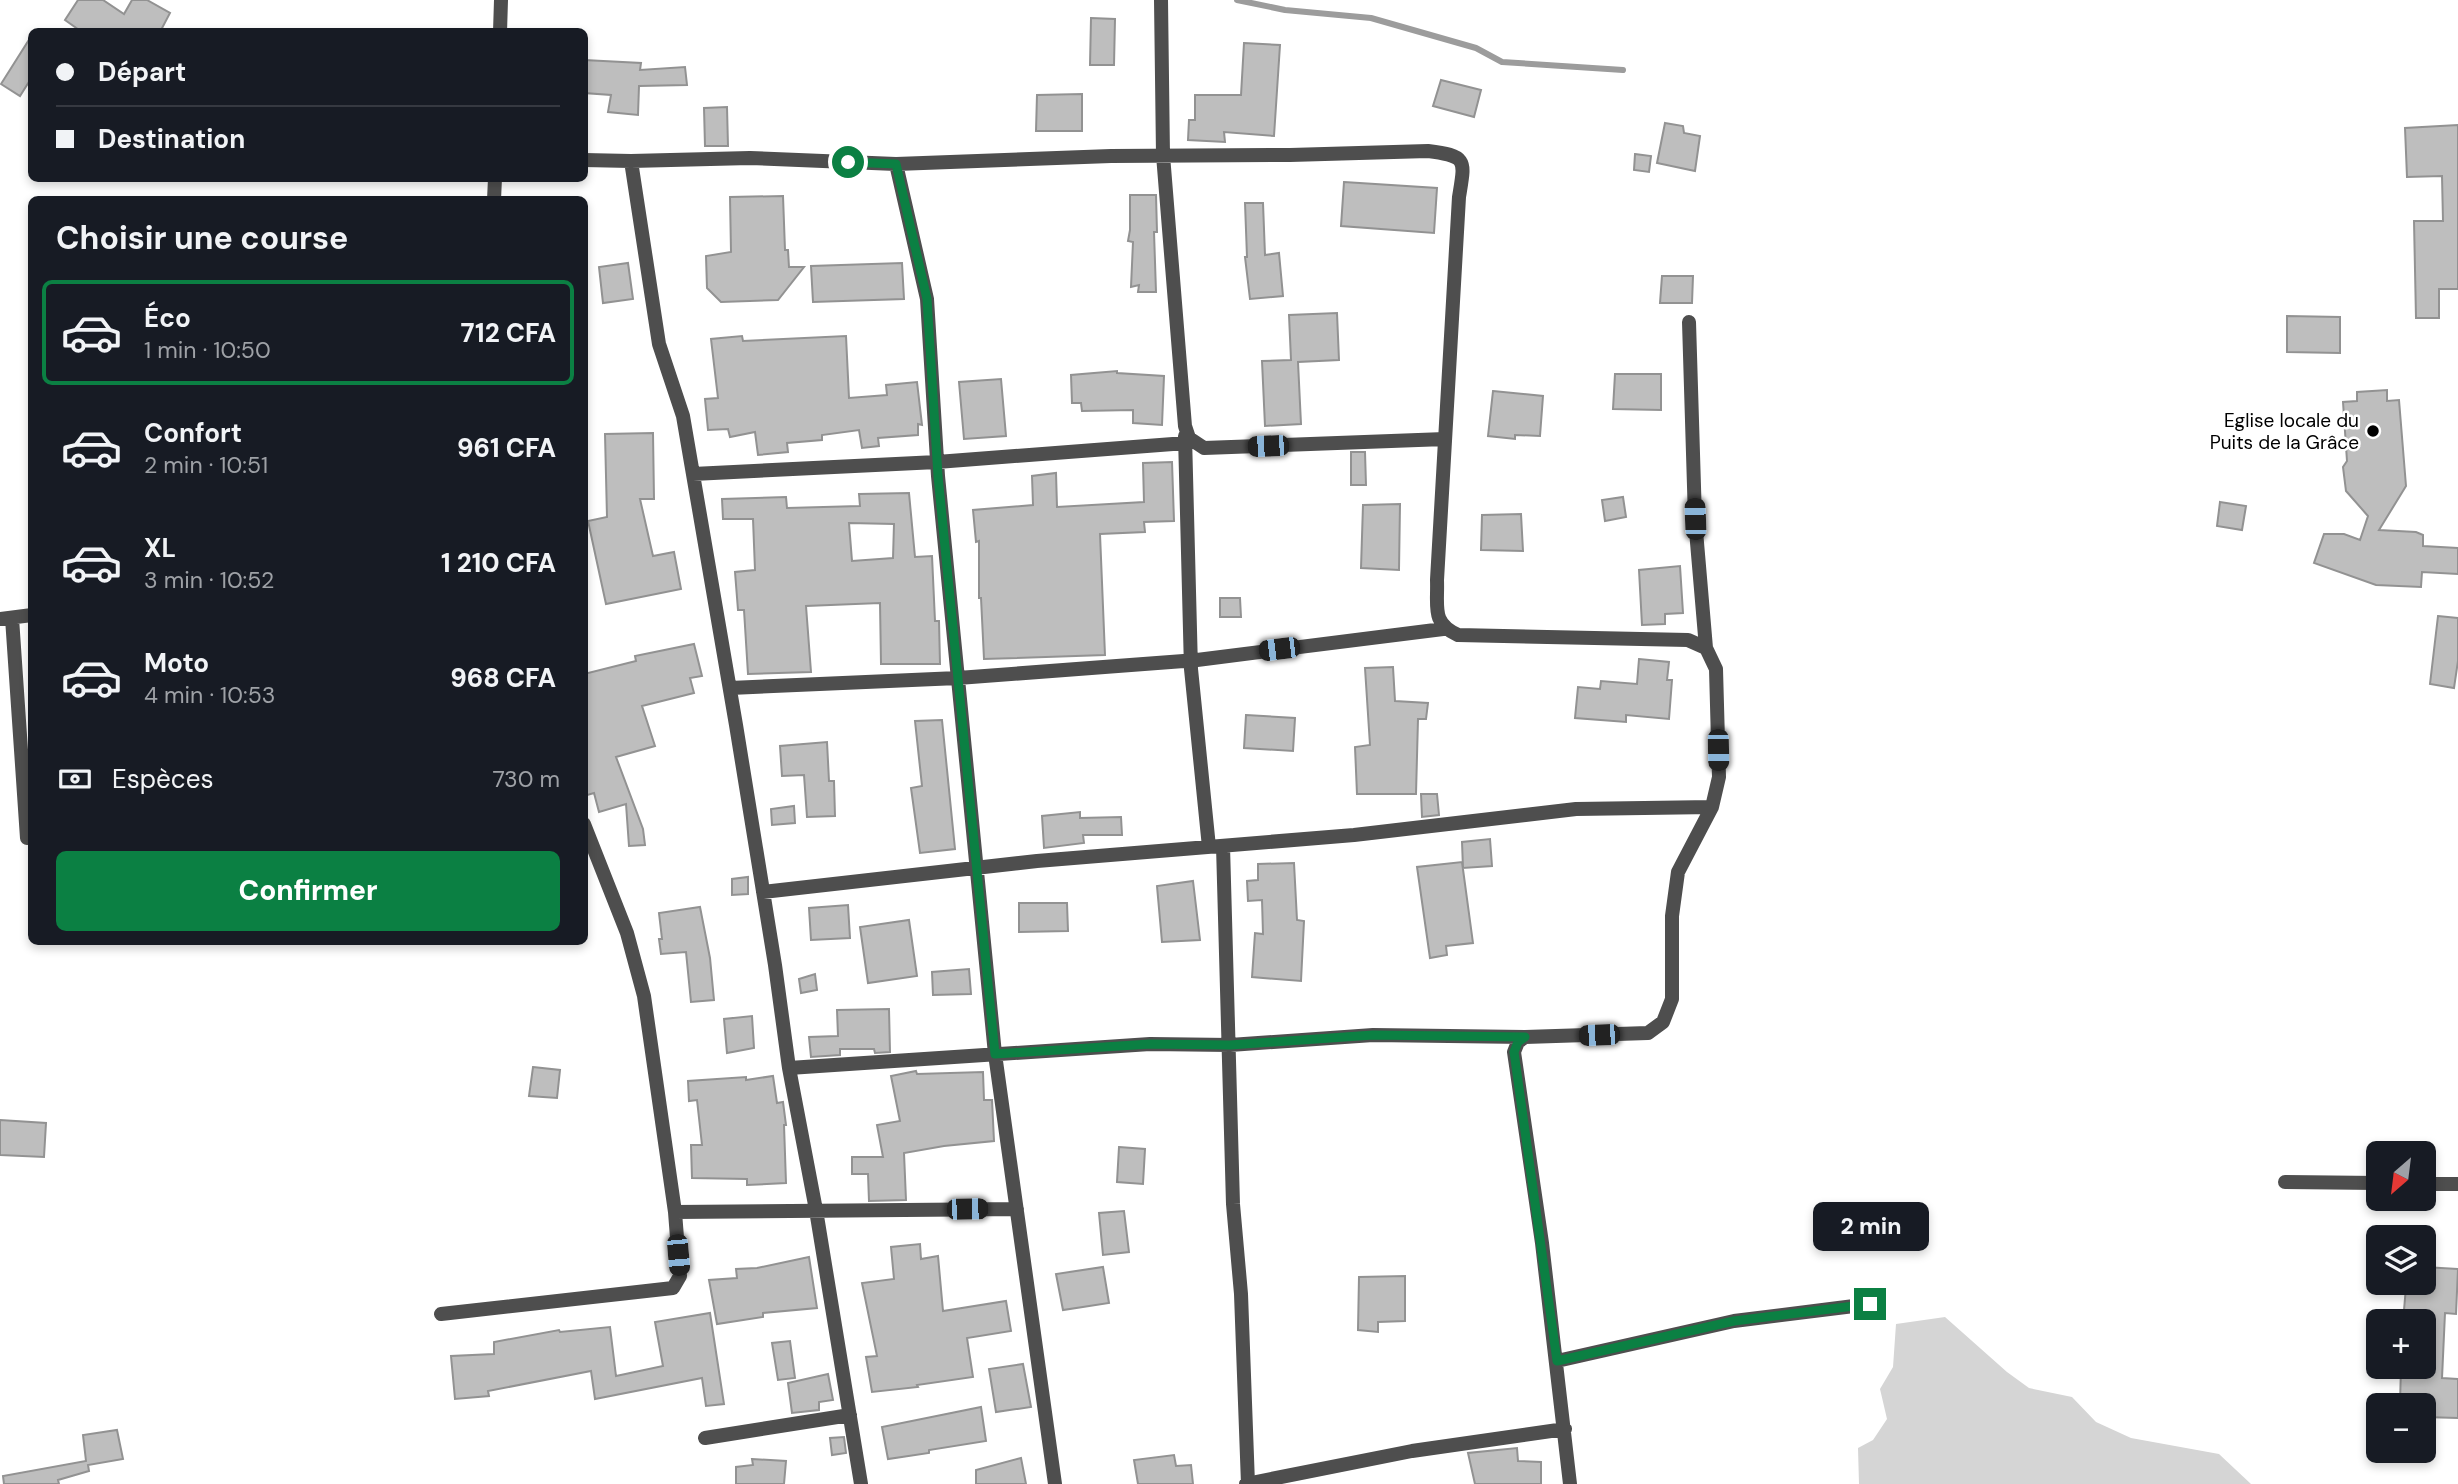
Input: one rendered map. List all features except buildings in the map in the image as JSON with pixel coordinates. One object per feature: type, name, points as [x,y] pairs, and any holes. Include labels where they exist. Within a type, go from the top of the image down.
[{"type":"street","points":[[500,0],[500,28]]},
{"type":"street","points":[[1161,0],[1163,155],[1186,443],[1191,660],[1216,846],[1230,1045],[1233,1204],[1241,1294],[1247,1484],[1412,1451],[1565,1429]]},
{"type":"street","points":[[588,160],[750,158],[896,164],[1163,155],[1428,151],[1449,153],[1458,157],[1464,168],[1459,197],[1437,580],[1439,620],[1443,629]]},
{"type":"street","points":[[631,161],[659,344],[683,416],[730,688],[789,1068],[817,1210],[861,1484]]},
{"type":"street","points":[[896,164],[927,299],[937,461],[995,1054],[1055,1484]]},
{"type":"street","points":[[789,1068],[1150,1044],[1230,1045],[1373,1035],[1525,1037],[1648,1033],[1663,1022],[1672,999],[1672,916],[1678,872],[1712,807],[1719,777],[1716,669],[1706,648],[1695,519],[1689,322]]},
{"type":"street","points":[[1185,426],[1189,438],[1204,448],[1445,439]]},
{"type":"street","points":[[692,474],[937,461],[1186,443]]},
{"type":"street","points":[[28,615],[6,618],[28,838]]},
{"type":"street","points":[[730,688],[958,677],[1191,660],[1443,629],[1458,635],[1688,640],[1706,648]]},
{"type":"street","points":[[763,892],[1037,861],[1354,835],[1576,809],[1712,807]]},
{"type":"street","points":[[441,1314],[673,1288],[680,1276],[675,1212],[644,996],[627,933],[588,834]]},
{"type":"street","points":[[1525,1037],[1518,1042],[1514,1052],[1557,1361],[1570,1484]]},
{"type":"street","points":[[2286,1182],[2366,1183]]},
{"type":"street","points":[[2436,1184],[2458,1184]]},
{"type":"street","points":[[675,1212],[1017,1209]]},
{"type":"street","points":[[1557,1361],[1734,1321],[1870,1304]]},
{"type":"street","points":[[705,1438],[850,1415]]},
{"type":"shaded area","points":[[1945,1317],[2029,1388],[2072,1397],[2096,1422],[2131,1438],[2219,1454],[2251,1484],[1859,1484],[1858,1448],[1873,1440],[1887,1419],[1880,1389],[1893,1367],[1896,1324]]},
{"type":"waterway","points":[[1237,0],[1285,10],[1371,18],[1476,48],[1502,62],[1623,70]]},
{"type":"place","name":"Eglise locale du Puits de la Grâce","points":[[2373,431]]},
{"type":"route","points":[[848,162],[896,164],[927,299],[938,476],[995,1054],[1150,1044],[1230,1045],[1373,1035],[1525,1037],[1518,1042],[1514,1052],[1557,1361],[1734,1321],[1870,1304]]}]
